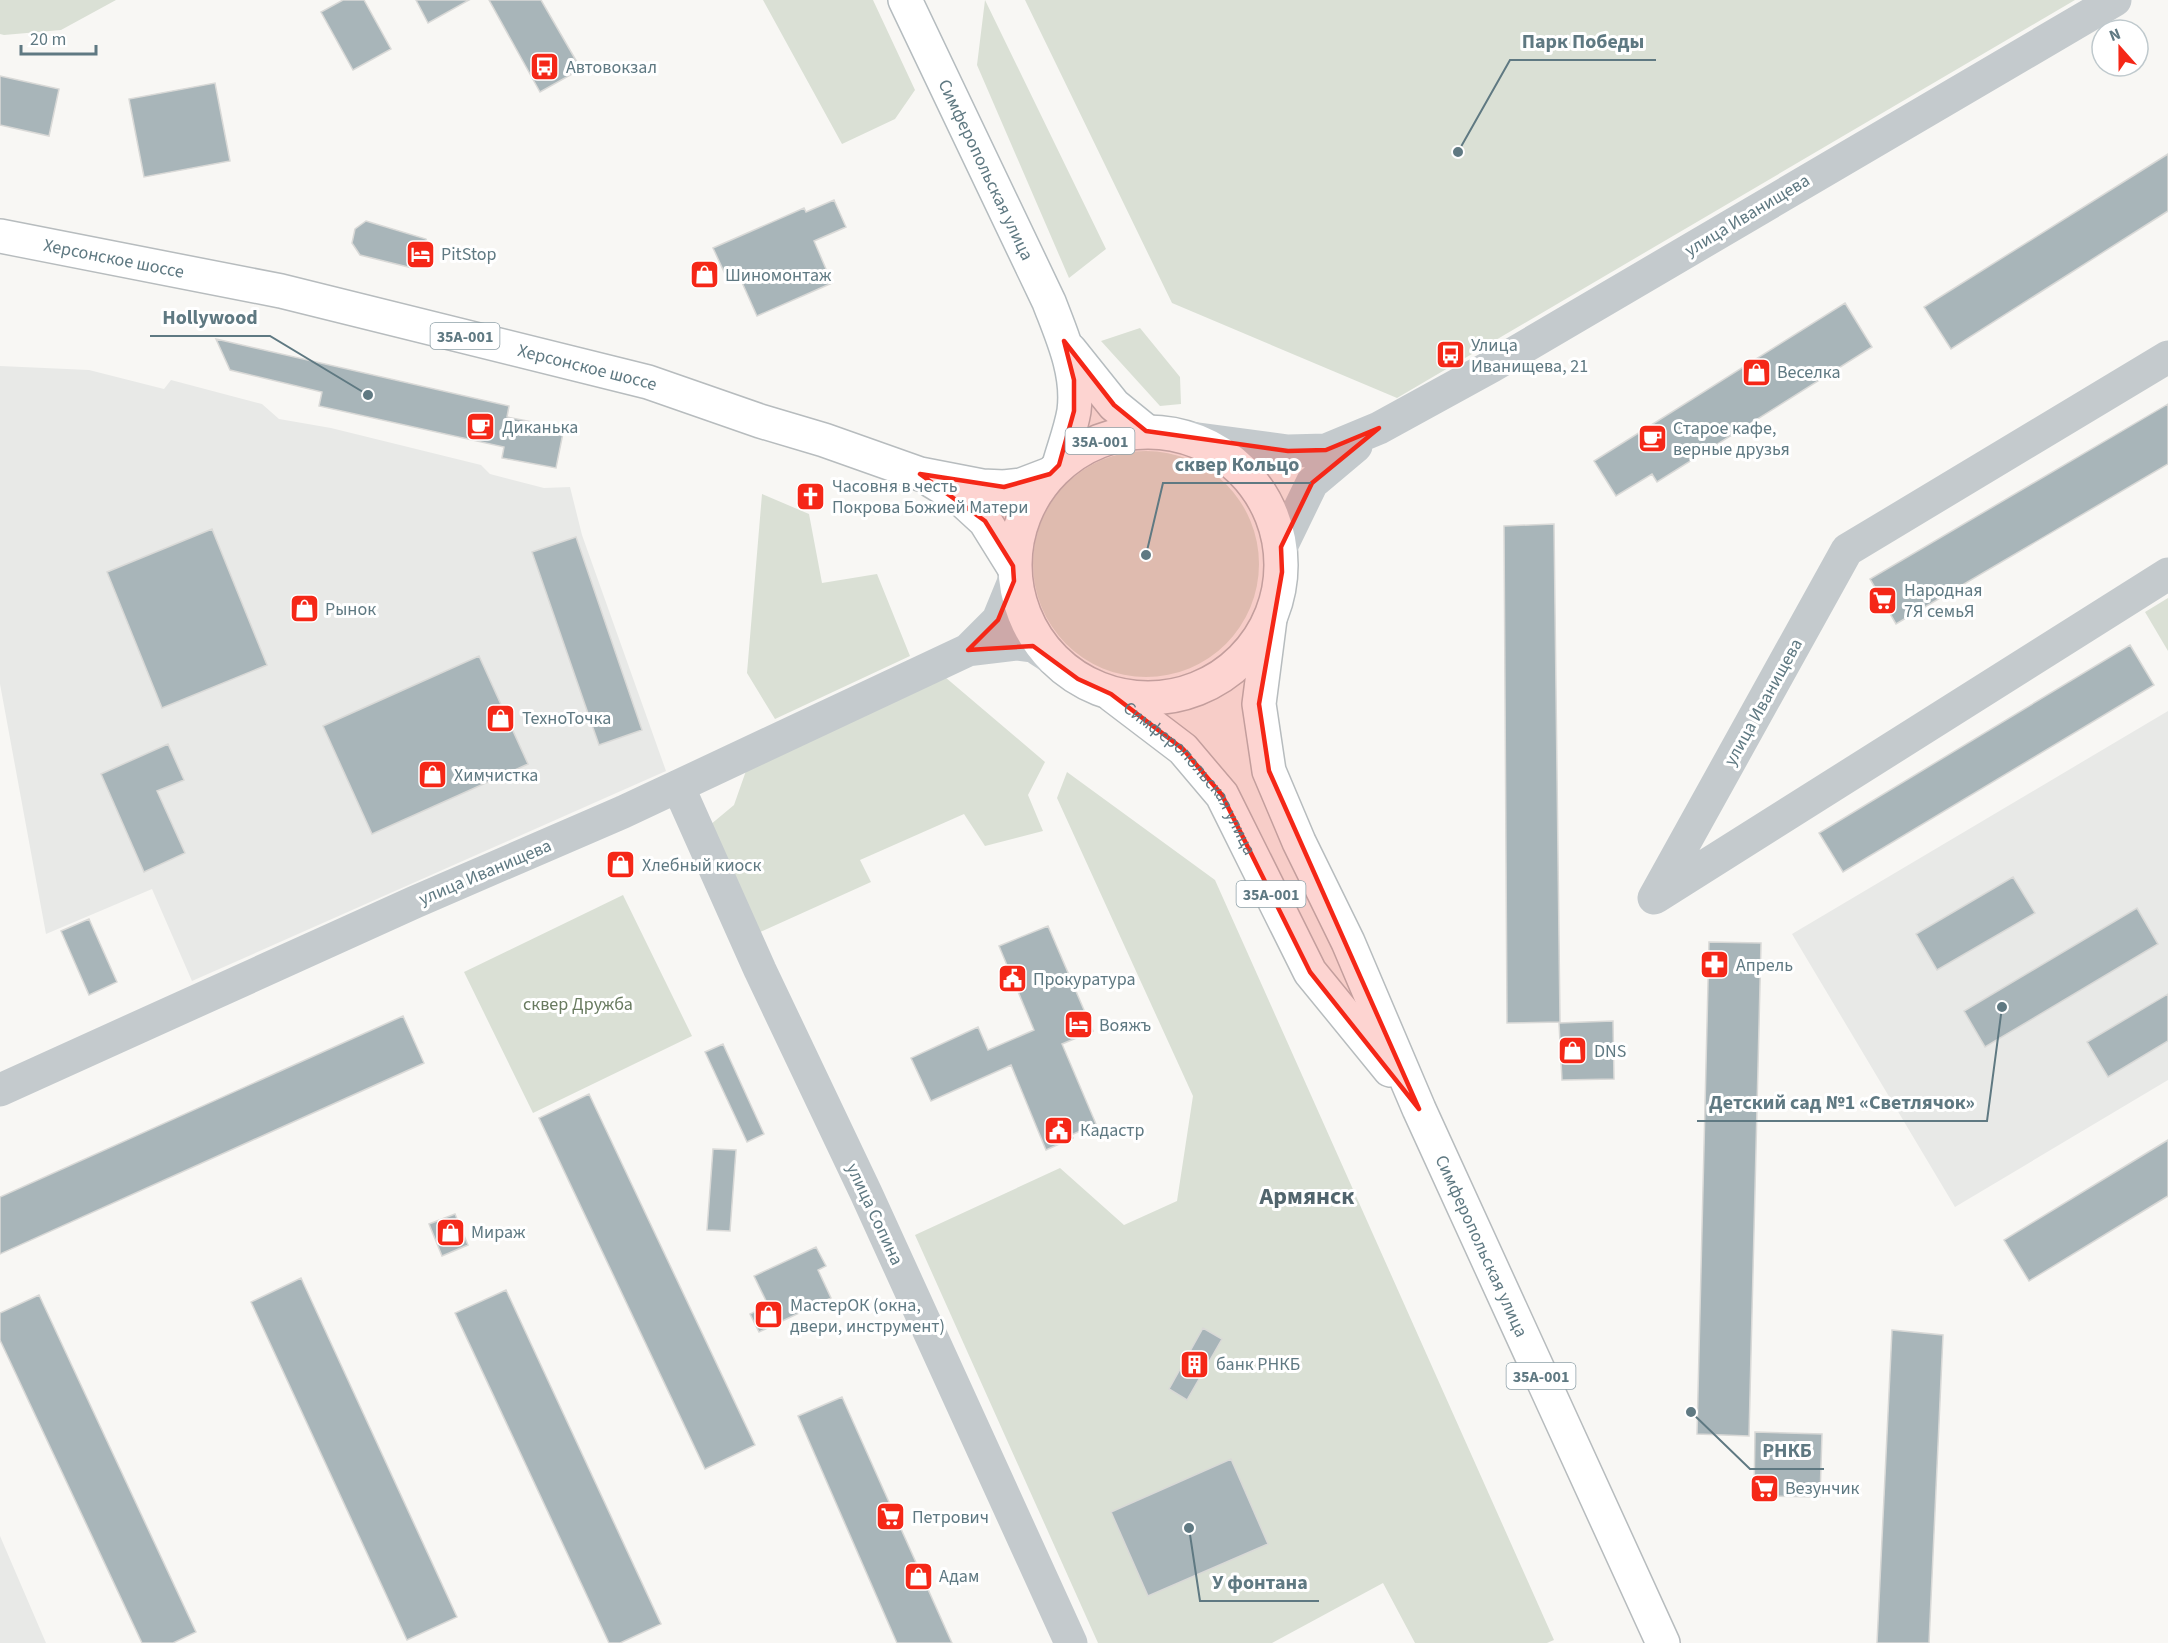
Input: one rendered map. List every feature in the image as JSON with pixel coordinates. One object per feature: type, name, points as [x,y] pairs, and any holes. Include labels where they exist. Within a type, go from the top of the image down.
[{"type":"main road","name":"Симферопольская улица","points":[[905,0],[1049,302],[1064,341],[1074,380],[1074,411],[1054,469]]},
{"type":"main road","name":"Херсонское шоссе","points":[[0,236],[281,291],[648,382],[920,474],[982,486],[1004,487],[1021,485],[1054,469]]},
{"type":"main road","name":"Симферопольская улица","points":[[1064,341],[1114,405],[1146,431]]},
{"type":"main road","name":"35А-001","points":[[1146,431],[1169,432],[1191,438],[1224,454],[1251,480],[1270,511],[1281,547],[1282,572],[1278,596],[1270,619],[1253,648],[1229,671],[1200,688],[1171,697],[1140,698],[1111,694],[1078,679],[1050,657],[1033,634],[1020,608],[1014,573],[1016,541],[1023,516],[1034,494],[1054,469],[1085,447],[1114,435],[1146,431]]},
{"type":"main road","name":"Херсонское шоссе","points":[[920,474],[960,498],[985,521],[1014,573]]},
{"type":"main road","name":"Симферопольская улица","points":[[1270,619],[1259,704],[1269,771],[1299,842],[1348,942],[1419,1109],[1663,1643]]},
{"type":"main road","name":"Симферопольская улица","points":[[1111,694],[1183,749],[1222,795],[1310,972],[1374,1049],[1419,1109]]},
{"type":"street","name":"улица Иванищева","points":[[1191,438],[1288,451],[1326,450],[1379,428],[1492,366],[2115,0]]},
{"type":"street","name":"улица Иванищева","points":[[2168,357],[1847,550],[1654,898],[2168,574]]},
{"type":"street","name":"улица Иванищева","points":[[1281,547],[1312,483],[1379,428]]},
{"type":"street","name":"улица Иванищева","points":[[968,650],[998,620],[1014,573]]},
{"type":"street","name":"улица Иванищева","points":[[0,1090],[678,786],[968,650],[1016,644],[1033,646],[1050,657]]},
{"type":"street","name":"улица Сопина","points":[[678,786],[760,970],[866,1193],[1071,1643]]},
{"type":"highlighted area","points":[[1064,341],[1114,405],[1146,431],[1288,451],[1326,450],[1379,428],[1312,483],[1281,547],[1282,572],[1259,704],[1269,771],[1419,1109],[1310,972],[1222,795],[1183,749],[1111,694],[1078,679],[1033,646],[968,650],[998,620],[1014,581],[1013,566],[985,521],[920,474],[1004,487],[1050,474],[1059,465],[1074,411],[1074,380]]},
{"type":"shaded area","name":"Рынок","points":[[0,366],[89,370],[164,389],[171,380],[262,404],[279,419],[331,428],[481,465],[490,474],[544,488],[570,487],[582,535],[666,771],[192,981],[152,889],[46,934],[0,684]]},
{"type":"shaded area","points":[[2168,711],[2168,1080],[1955,1207],[1792,934]]},
{"type":"shaded area","points":[[0,1536],[46,1643],[0,1643]]},
{"type":"green space","points":[[0,0],[116,0],[61,30],[4,35],[0,34]]},
{"type":"green space","points":[[763,0],[873,0],[915,90],[895,119],[842,144]]},
{"type":"green space","points":[[985,0],[1106,249],[1069,278],[977,65]]},
{"type":"green space","points":[[1025,0],[2075,0],[1397,398],[1172,303]]},
{"type":"green space","points":[[1140,328],[1180,377],[1181,404],[1160,406],[1101,341]]},
{"type":"green space","points":[[1135,451],[1157,451],[1179,455],[1199,464],[1218,476],[1234,492],[1255,531],[1259,564],[1255,597],[1251,607],[1234,636],[1218,652],[1179,673],[1157,677],[1135,677],[1113,673],[1093,664],[1074,652],[1058,636],[1037,597],[1033,575],[1033,553],[1037,531],[1046,511],[1058,492],[1074,476],[1113,455]]},
{"type":"green space","points":[[762,494],[809,514],[822,583],[877,574],[910,656],[775,719],[747,673]]},
{"type":"green space","points":[[2168,598],[2168,651],[2145,612]]},
{"type":"green space","points":[[945,677],[1045,762],[1028,795],[1043,831],[985,846],[964,814],[860,860],[871,882],[758,933],[710,825],[734,805],[747,768]]},
{"type":"green space","points":[[1067,772],[1215,880],[1554,1640],[1547,1643],[1415,1643],[1383,1583],[1272,1643],[1098,1643],[915,1235],[1060,1168],[1124,1225],[1177,1201],[1193,1096],[1057,798]]},
{"type":"green space","name":"сквер Дружба","points":[[623,895],[692,1036],[533,1113],[464,972]]},
{"type":"building","points":[[343,0],[364,0],[391,49],[353,70],[321,12]]},
{"type":"building","points":[[416,0],[469,0],[428,23]]},
{"type":"building","points":[[489,0],[541,0],[581,69],[540,92]]},
{"type":"building","points":[[0,76],[59,89],[49,136],[0,125]]},
{"type":"building","points":[[215,83],[230,161],[144,177],[129,99]]},
{"type":"building","points":[[2168,154],[2168,211],[1951,349],[1924,307]]},
{"type":"building","points":[[834,200],[846,227],[814,241],[832,283],[757,316],[736,269],[725,274],[713,248],[804,208],[806,212]]},
{"type":"building","points":[[366,221],[426,239],[430,250],[425,263],[412,268],[360,255],[352,243],[355,229]]},
{"type":"building","points":[[1845,303],[1872,347],[1657,482],[1652,474],[1616,496],[1594,461]]},
{"type":"building","points":[[216,339],[509,406],[507,417],[564,428],[556,468],[502,458],[504,447],[319,406],[322,392],[230,370]]},
{"type":"building","points":[[2168,404],[2168,464],[1896,624],[1870,579]]},
{"type":"building","points":[[1554,524],[1560,1022],[1507,1023],[1504,526]]},
{"type":"building","points":[[212,529],[267,665],[162,708],[107,572]]},
{"type":"building","points":[[576,537],[642,730],[599,745],[532,552]]},
{"type":"building","points":[[2130,645],[2154,685],[1843,872],[1819,833]]},
{"type":"building","points":[[479,656],[528,764],[372,834],[323,726]]},
{"type":"building","points":[[168,744],[184,780],[157,791],[185,853],[144,872],[101,774]]},
{"type":"building","points":[[2013,877],[2035,913],[1937,970],[1916,934]]},
{"type":"building","points":[[2137,908],[2158,944],[1985,1047],[1964,1011]]},
{"type":"building","points":[[89,919],[117,982],[89,995],[61,931]]},
{"type":"building","points":[[1048,926],[1093,1031],[1062,1044],[1096,1124],[1071,1135],[1073,1138],[1046,1150],[1011,1065],[931,1101],[911,1058],[978,1027],[988,1050],[1034,1030],[999,946]]},
{"type":"building","points":[[1709,942],[1761,943],[1749,1436],[1697,1434]]},
{"type":"building","points":[[2168,994],[2168,1041],[2108,1077],[2087,1042]]},
{"type":"building","points":[[403,1016],[424,1063],[0,1254],[0,1197]]},
{"type":"building","points":[[1613,1021],[1614,1079],[1562,1080],[1559,1023]]},
{"type":"building","points":[[723,1044],[764,1134],[747,1142],[705,1052]]},
{"type":"building","points":[[589,1094],[755,1445],[705,1469],[539,1118]]},
{"type":"building","points":[[2168,1140],[2168,1196],[2029,1281],[2004,1240]]},
{"type":"building","points":[[713,1149],[736,1150],[730,1231],[707,1230]]},
{"type":"building","points":[[455,1214],[468,1245],[442,1256],[429,1224]]},
{"type":"building","points":[[816,1247],[826,1266],[818,1270],[831,1298],[759,1332],[750,1314],[768,1305],[754,1276]]},
{"type":"building","points":[[301,1278],[457,1617],[407,1640],[251,1302]]},
{"type":"building","points":[[506,1290],[661,1624],[620,1643],[609,1643],[455,1313]]},
{"type":"building","points":[[39,1295],[196,1632],[173,1643],[142,1643],[0,1340],[0,1313]]},
{"type":"building","name":"банк РНКБ","points":[[1203,1328],[1222,1339],[1187,1400],[1169,1389]]},
{"type":"building","points":[[1892,1330],[1943,1335],[1929,1643],[1877,1643]]},
{"type":"building","points":[[842,1397],[952,1643],[897,1643],[798,1416]]},
{"type":"building","points":[[1755,1432],[1822,1434],[1820,1497],[1754,1496]]},
{"type":"building","points":[[1231,1459],[1268,1544],[1148,1596],[1111,1512]]},
{"type":"place","name":"Автовокзал","points":[[545,67]]},
{"type":"place","name":"Парк Победы","points":[[1458,152]]},
{"type":"place","name":"PitStop","points":[[420,254]]},
{"type":"place","name":"Шиномонтаж","points":[[704,275]]},
{"type":"place","name":"Улица Иванищева, 21","points":[[1450,355]]},
{"type":"place","name":"Веселка","points":[[1756,372]]},
{"type":"place","name":"Hollywood","points":[[368,395]]},
{"type":"place","name":"Диканька","points":[[481,427]]},
{"type":"place","name":"Старое кафе, верные друзья","points":[[1652,438]]},
{"type":"place","name":"Часовня в честь Покрова Божией Матери","points":[[811,496]]},
{"type":"place","name":"сквер Кольцо","points":[[1146,555]]},
{"type":"place","name":"Народная 7Я семьЯ","points":[[1883,600]]},
{"type":"place","name":"Рынок","points":[[304,609]]},
{"type":"place","name":"ТехноТочка","points":[[501,718]]},
{"type":"place","name":"Химчистка","points":[[433,775]]},
{"type":"place","name":"Хлебный киоск","points":[[621,865]]},
{"type":"place","name":"Апрель","points":[[1715,965]]},
{"type":"place","name":"Прокуратура","points":[[1012,979]]},
{"type":"place","name":"Детский сад №1 «Светлячок»","points":[[2002,1007]]},
{"type":"place","name":"Вояжъ","points":[[1078,1025]]},
{"type":"place","name":"DNS","points":[[1573,1051]]},
{"type":"place","name":"Кадастр","points":[[1059,1130]]},
{"type":"place","name":"Мираж","points":[[450,1232]]},
{"type":"place","name":"МастерОК (окна, двери, инструмент)","points":[[769,1315]]},
{"type":"place","name":"банк РНКБ","points":[[1195,1364]]},
{"type":"place","name":"РНКБ","points":[[1691,1412]]},
{"type":"place","name":"Везунчик","points":[[1764,1488]]},
{"type":"place","name":"Петрович","points":[[891,1517]]},
{"type":"place","name":"У фонтана","points":[[1189,1528]]},
{"type":"place","name":"Адам","points":[[918,1576]]},
{"type":"district","name":"Армянск","points":[[1307,1196]]}]
